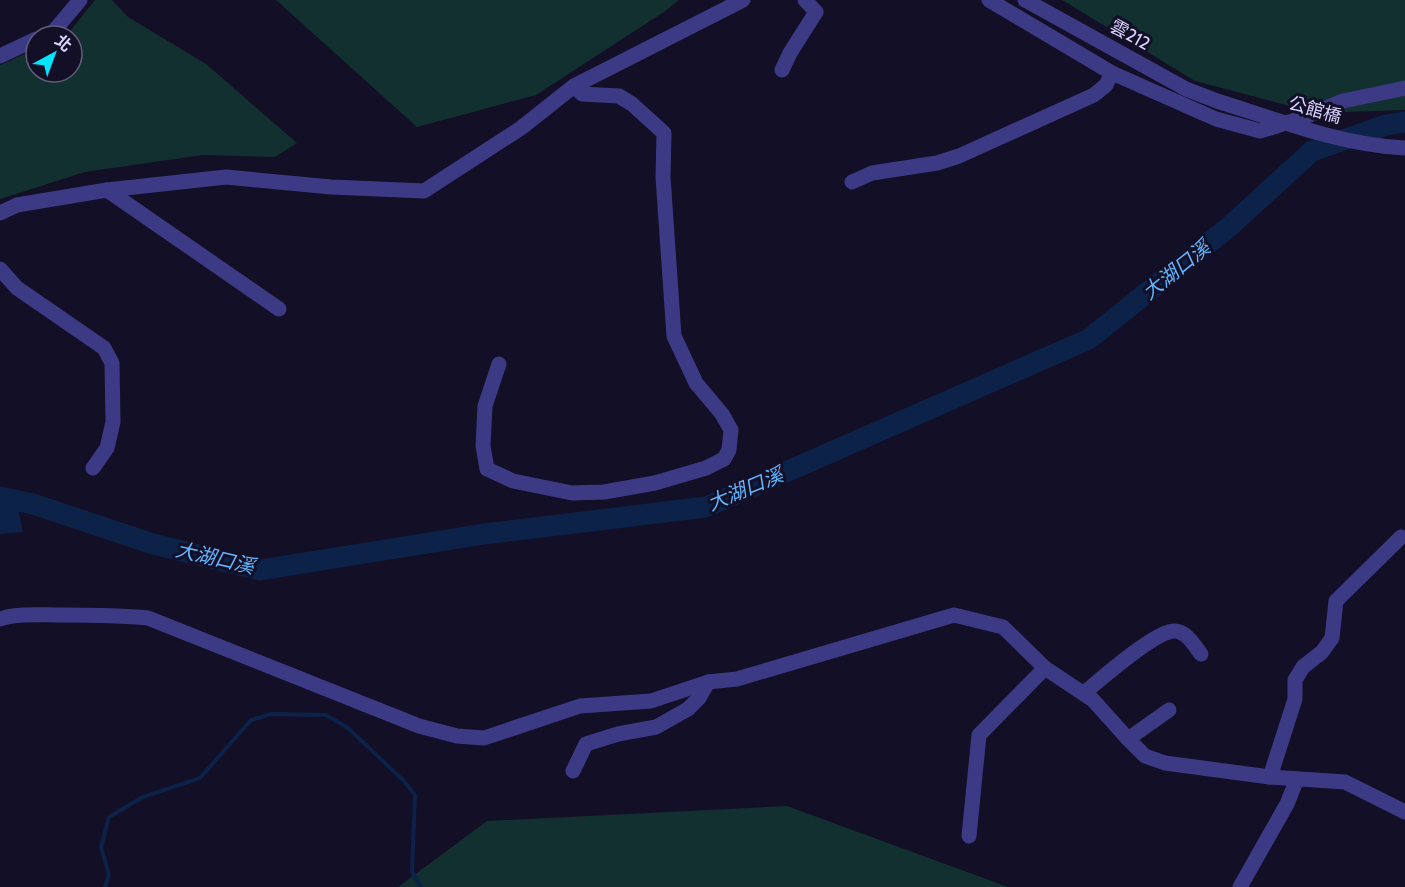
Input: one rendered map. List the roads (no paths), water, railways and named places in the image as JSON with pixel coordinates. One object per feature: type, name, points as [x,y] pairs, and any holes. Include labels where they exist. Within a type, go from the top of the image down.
[{"type":"street","points":[[60,24],[80,0]]},
{"type":"street","points":[[0,213],[17,205],[107,190],[226,177],[331,187],[424,191],[521,128],[574,86],[743,0]]},
{"type":"street","points":[[782,70],[816,12],[805,0]]},
{"type":"street","points":[[989,0],[1112,73],[1216,119],[1260,131],[1307,116],[1343,101],[1405,88]]},
{"type":"street","name":"雲212","points":[[1025,0],[1186,89],[1217,101]]},
{"type":"street","points":[[0,56],[24,45]]},
{"type":"street","points":[[852,182],[872,173],[937,164],[959,156],[1094,95],[1106,85],[1112,73]]},
{"type":"street","points":[[499,364],[485,406],[483,446],[487,469],[513,481],[572,494],[604,492],[655,483],[706,468],[724,459],[729,450],[731,430],[722,414],[696,383],[674,336],[663,177],[663,133],[632,104],[619,96],[582,94],[574,86]]},
{"type":"street","name":"公館橋","points":[[1217,101],[1330,136],[1405,148]]},
{"type":"street","points":[[107,190],[279,309]]},
{"type":"street","points":[[0,269],[17,288],[104,348],[112,363],[113,422],[106,448],[93,468]]},
{"type":"street","points":[[1270,777],[1295,699],[1295,680],[1303,667],[1322,652],[1332,638],[1336,601],[1401,537]]},
{"type":"street","points":[[0,619],[9,616],[39,615],[118,615],[148,618],[419,726],[457,736],[484,738],[580,706],[651,701],[708,682],[737,679],[954,615],[1003,627],[1045,668],[1093,700],[1145,756],[1165,763],[1270,777],[1345,782],[1405,812]]},
{"type":"street","points":[[1083,693],[1155,638],[1174,631],[1186,635],[1201,654]]},
{"type":"street","points":[[969,836],[979,735],[1045,668]]},
{"type":"street","points":[[573,771],[586,744],[618,734],[656,728],[688,709],[699,698],[708,682]]},
{"type":"street","points":[[1128,739],[1169,710]]},
{"type":"street","points":[[1240,887],[1287,804],[1297,779]]},
{"type":"water","points":[[0,492],[15,494],[23,532],[0,534]]},
{"type":"waterway","name":"大湖口溪","points":[[0,497],[33,504],[153,544],[260,570],[484,534],[706,507],[1089,339],[1230,226],[1312,151],[1386,125],[1405,122]]},
{"type":"waterway","points":[[105,887],[109,875],[101,847],[109,817],[143,797],[200,778],[251,720],[271,714],[326,715],[348,728],[403,780],[415,795],[412,872],[421,887]]}]
